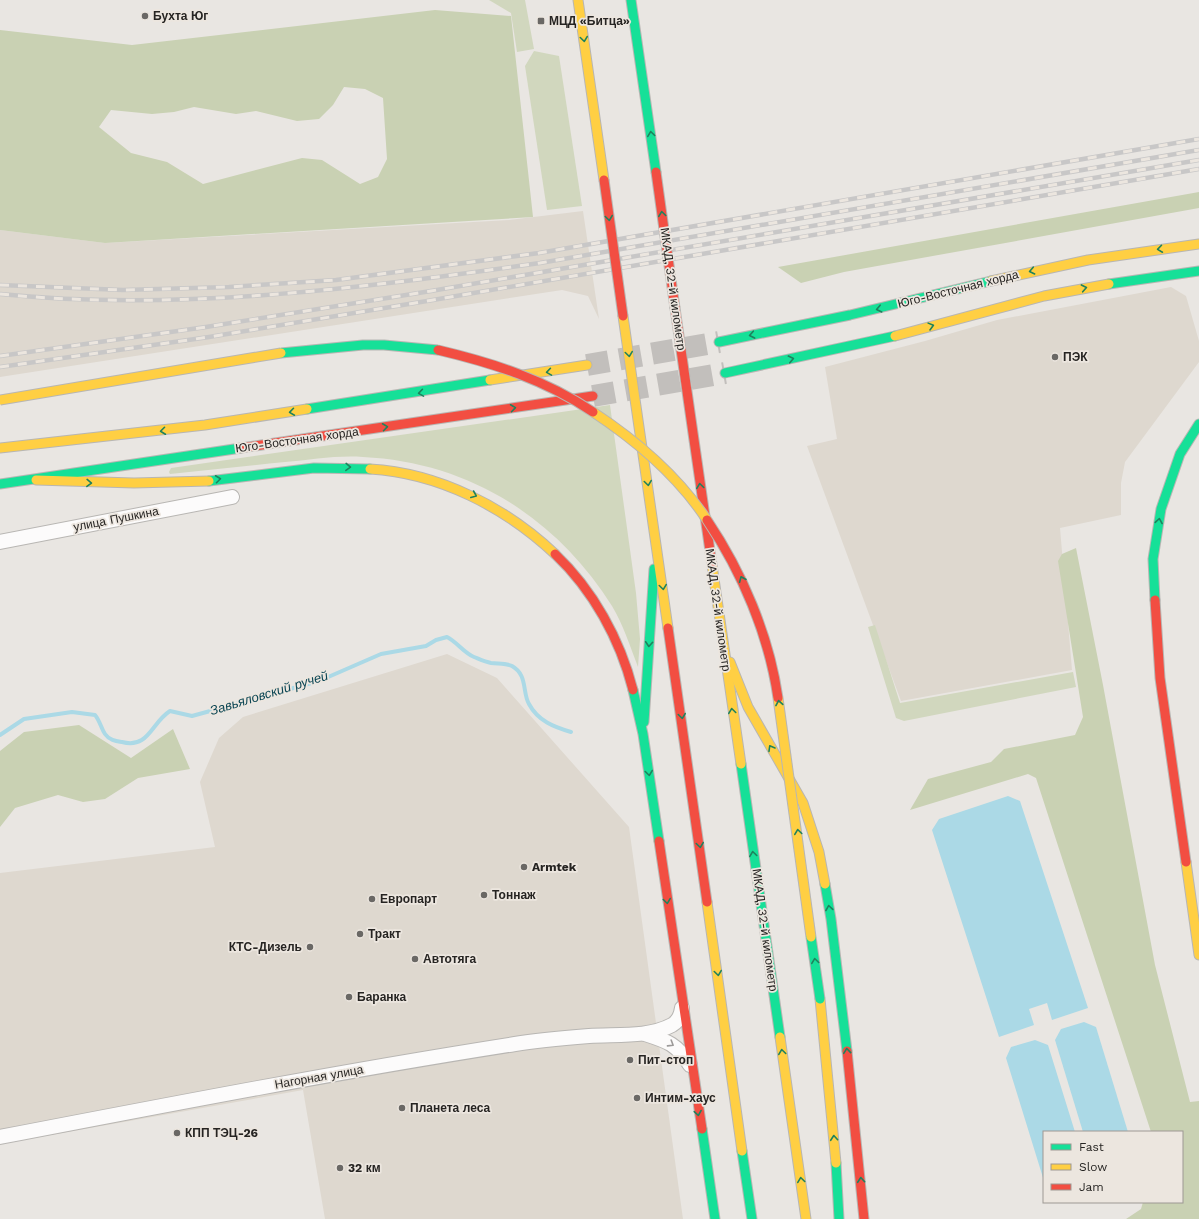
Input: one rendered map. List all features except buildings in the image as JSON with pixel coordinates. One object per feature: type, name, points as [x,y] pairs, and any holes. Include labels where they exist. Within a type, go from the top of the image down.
[{"type":"main road","points":[[578,0],[656,535],[752,1219]]},
{"type":"main road","name":"МКАД, 32-й километр","points":[[632,0],[721,635],[806,1219]]},
{"type":"main road","name":"Юго-Восточная хорда","points":[[719,342],[850,315],[1045,268],[1088,260],[1199,244]]},
{"type":"main road","points":[[725,373],[889,338],[1044,296],[1106,284],[1199,271]]},
{"type":"main road","points":[[0,400],[278,353],[332,347],[385,345],[435,350],[497,364],[552,386],[601,416],[651,457],[697,507],[726,549],[748,594],[768,656],[778,697],[820,999],[835,1155],[839,1219]]},
{"type":"main road","points":[[0,448],[205,425],[587,365]]},
{"type":"main road","name":"Юго-Восточная хорда","points":[[0,484],[36,480],[164,459],[593,396]]},
{"type":"main road","points":[[1199,424],[1180,454],[1168,488],[1161,509],[1153,559],[1160,678],[1199,955]]},
{"type":"main road","points":[[36,480],[141,485],[197,482],[331,467],[383,470],[433,480],[480,498],[529,529],[548,546],[583,585],[604,616],[617,641],[631,680],[643,734],[682,1007],[715,1219]]},
{"type":"main road","points":[[643,734],[656,535]]},
{"type":"main road","points":[[721,635],[735,676],[748,707],[803,803],[819,852],[831,919],[844,1026],[864,1219]]},
{"type":"street","name":"улица Пушкина","points":[[0,542],[232,497]]},
{"type":"street","name":"Нагорная улица","points":[[0,1137],[308,1078],[470,1051],[562,1038],[640,1033],[659,1030],[674,1024],[681,1016],[682,1007]]},
{"type":"street","name":"Нагорная улица","points":[[640,1033],[665,1040],[678,1048],[692,1068]]},
{"type":"shaded area","points":[[583,211],[599,319],[588,296],[562,290],[0,377],[0,230],[105,243],[509,220]]},
{"type":"shaded area","points":[[1171,287],[1186,296],[1199,341],[1199,362],[1125,462],[1121,483],[1121,515],[1060,528],[1072,670],[901,701],[807,446],[837,439],[825,367],[925,341],[997,320]]},
{"type":"shaded area","points":[[447,654],[497,678],[629,827],[683,1219],[325,1219],[303,1090],[0,1144],[0,873],[215,847],[200,782],[219,738],[243,717]]},
{"type":"green space","points":[[489,0],[525,0],[534,49],[517,52],[511,13]]},
{"type":"green space","points":[[435,10],[511,16],[533,217],[105,243],[0,230],[0,30],[132,45]],"holes":[[[344,87],[365,89],[383,98],[387,159],[378,177],[360,184],[322,160],[302,158],[203,184],[167,162],[131,153],[99,127],[111,110],[152,114],[174,112],[194,107],[236,114],[256,111],[297,121],[319,119],[333,105]]]},
{"type":"green space","points":[[534,51],[559,56],[582,206],[547,210],[525,66]]},
{"type":"green space","points":[[1199,192],[1199,208],[844,272],[801,283],[778,267]]},
{"type":"green space","points":[[610,405],[636,593],[640,639],[638,667],[616,613],[590,574],[564,546],[536,521],[506,500],[473,483],[438,470],[402,461],[363,457],[324,458],[170,474],[169,472],[171,468]]},
{"type":"green space","points":[[1076,548],[1155,965],[1190,1102],[1199,1101],[1199,1219],[1126,1219],[1141,1209],[1143,1203],[1183,1203],[1183,1131],[1151,1131],[1036,778],[1028,774],[910,810],[928,779],[991,762],[1004,749],[1075,735],[1083,717],[1058,561],[1062,554]]},
{"type":"green space","points":[[875,625],[900,703],[1073,672],[1076,687],[904,721],[896,718],[868,627]]},
{"type":"green space","points":[[79,725],[131,758],[173,729],[190,769],[138,778],[105,799],[83,802],[58,795],[15,808],[0,827],[0,751],[24,732]]},
{"type":"water","points":[[1008,796],[1020,801],[1088,1008],[1052,1020],[1047,1003],[1029,1009],[1034,1025],[999,1037],[932,830],[939,819]]},
{"type":"water","points":[[1084,1022],[1096,1027],[1128,1131],[1083,1131],[1055,1040],[1061,1029]]},
{"type":"water","points":[[1035,1040],[1048,1045],[1075,1131],[1043,1131],[1043,1178],[1006,1058],[1011,1047]]},
{"type":"waterway","name":"Завьяловский ручей","points":[[0,735],[24,719],[72,712],[95,715],[105,734],[111,739],[131,743],[138,742],[149,734],[158,722],[170,711],[192,716],[319,681],[381,654],[426,646],[436,640],[447,637],[474,657],[489,663],[512,666],[517,670],[523,679],[527,699],[537,715],[547,722],[571,732]]},
{"type":"tunnel","points":[[587,365],[719,342]]},
{"type":"tunnel","points":[[593,396],[725,373]]},
{"type":"railway","points":[[0,285],[123,290],[229,287],[336,280],[539,253],[1199,139]]},
{"type":"railway","points":[[0,294],[68,299],[203,299],[271,295],[406,281],[540,263],[1199,150]]},
{"type":"railway","points":[[0,356],[206,327],[431,291],[1199,160]]},
{"type":"railway","points":[[0,367],[209,337],[1199,169]]},
{"type":"traffic: fast","points":[[631,0],[656,172]]},
{"type":"traffic: fast","points":[[1109,284],[1199,271]]},
{"type":"traffic: fast","points":[[719,342],[850,315],[991,281]]},
{"type":"traffic: fast","points":[[725,373],[895,336]]},
{"type":"traffic: fast","points":[[281,353],[363,345],[384,345],[438,350]]},
{"type":"traffic: fast","points":[[307,409],[490,380]]},
{"type":"traffic: fast","points":[[1155,600],[1153,559],[1161,509],[1180,454],[1199,424]]},
{"type":"traffic: fast","points":[[0,484],[241,448]]},
{"type":"traffic: fast","points":[[209,481],[314,468],[370,469]]},
{"type":"traffic: fast","points":[[644,722],[654,569]]},
{"type":"traffic: fast","points":[[633,690],[643,734],[659,841]]},
{"type":"traffic: fast","points":[[741,764],[780,1037]]},
{"type":"traffic: fast","points":[[825,884],[831,919],[847,1051]]},
{"type":"traffic: fast","points":[[811,937],[820,999]]},
{"type":"traffic: fast","points":[[702,1129],[715,1219]]},
{"type":"traffic: fast","points":[[742,1151],[752,1219]]},
{"type":"traffic: fast","points":[[836,1163],[839,1219]]},
{"type":"traffic: slow","points":[[578,0],[604,180]]},
{"type":"traffic: slow","points":[[991,281],[1088,260],[1199,244]]},
{"type":"traffic: slow","points":[[895,336],[1044,296],[1109,284]]},
{"type":"traffic: slow","points":[[623,316],[668,628]]},
{"type":"traffic: slow","points":[[0,400],[281,353]]},
{"type":"traffic: slow","points":[[490,380],[587,365]]},
{"type":"traffic: slow","points":[[0,448],[205,425],[307,409]]},
{"type":"traffic: slow","points":[[593,412],[641,447],[656,460],[696,504],[707,520]]},
{"type":"traffic: slow","points":[[370,469],[421,477],[470,495],[515,521],[555,554]]},
{"type":"traffic: slow","points":[[36,480],[134,483],[209,481]]},
{"type":"traffic: slow","points":[[712,565],[741,764]]},
{"type":"traffic: slow","points":[[730,662],[748,707],[803,803],[819,852],[825,884]]},
{"type":"traffic: slow","points":[[778,698],[811,937]]},
{"type":"traffic: slow","points":[[1186,862],[1199,955]]},
{"type":"traffic: slow","points":[[707,902],[742,1151]]},
{"type":"traffic: slow","points":[[820,999],[836,1163]]},
{"type":"traffic: slow","points":[[780,1037],[806,1219]]},
{"type":"traffic: jam","points":[[656,172],[675,308]]},
{"type":"traffic: jam","points":[[604,180],[623,316]]},
{"type":"traffic: jam","points":[[675,308],[712,565]]},
{"type":"traffic: jam","points":[[438,350],[479,361],[518,374],[557,391],[593,412]]},
{"type":"traffic: jam","points":[[241,448],[593,396]]},
{"type":"traffic: jam","points":[[707,520],[732,561],[752,605],[768,651],[778,698]]},
{"type":"traffic: jam","points":[[555,554],[581,583],[603,616],[621,652],[633,690]]},
{"type":"traffic: jam","points":[[1155,600],[1160,678],[1186,862]]},
{"type":"traffic: jam","points":[[668,628],[707,902]]},
{"type":"traffic: jam","points":[[659,841],[702,1129]]},
{"type":"traffic: jam","points":[[847,1051],[864,1219]]},
{"type":"place","name":"Бухта Юг","points":[[145,16]]},
{"type":"place","name":"МЦД «Битца»","points":[[541,21]]},
{"type":"place","name":"ПЭК","points":[[1055,357]]},
{"type":"place","name":"Armtek","points":[[524,867]]},
{"type":"place","name":"Тоннаж","points":[[484,895]]},
{"type":"place","name":"Европарт","points":[[372,899]]},
{"type":"place","name":"Тракт","points":[[360,934]]},
{"type":"place","name":"КТС-Дизель","points":[[310,947]]},
{"type":"place","name":"Автотяга","points":[[415,959]]},
{"type":"place","name":"Баранка","points":[[349,997]]},
{"type":"place","name":"Пит-стоп","points":[[630,1060]]},
{"type":"place","name":"Интим-хаус","points":[[637,1098]]},
{"type":"place","name":"Планета леса","points":[[402,1108]]},
{"type":"place","name":"КПП ТЭЦ-26","points":[[177,1133]]},
{"type":"place","name":"32 км","points":[[340,1168]]}]
